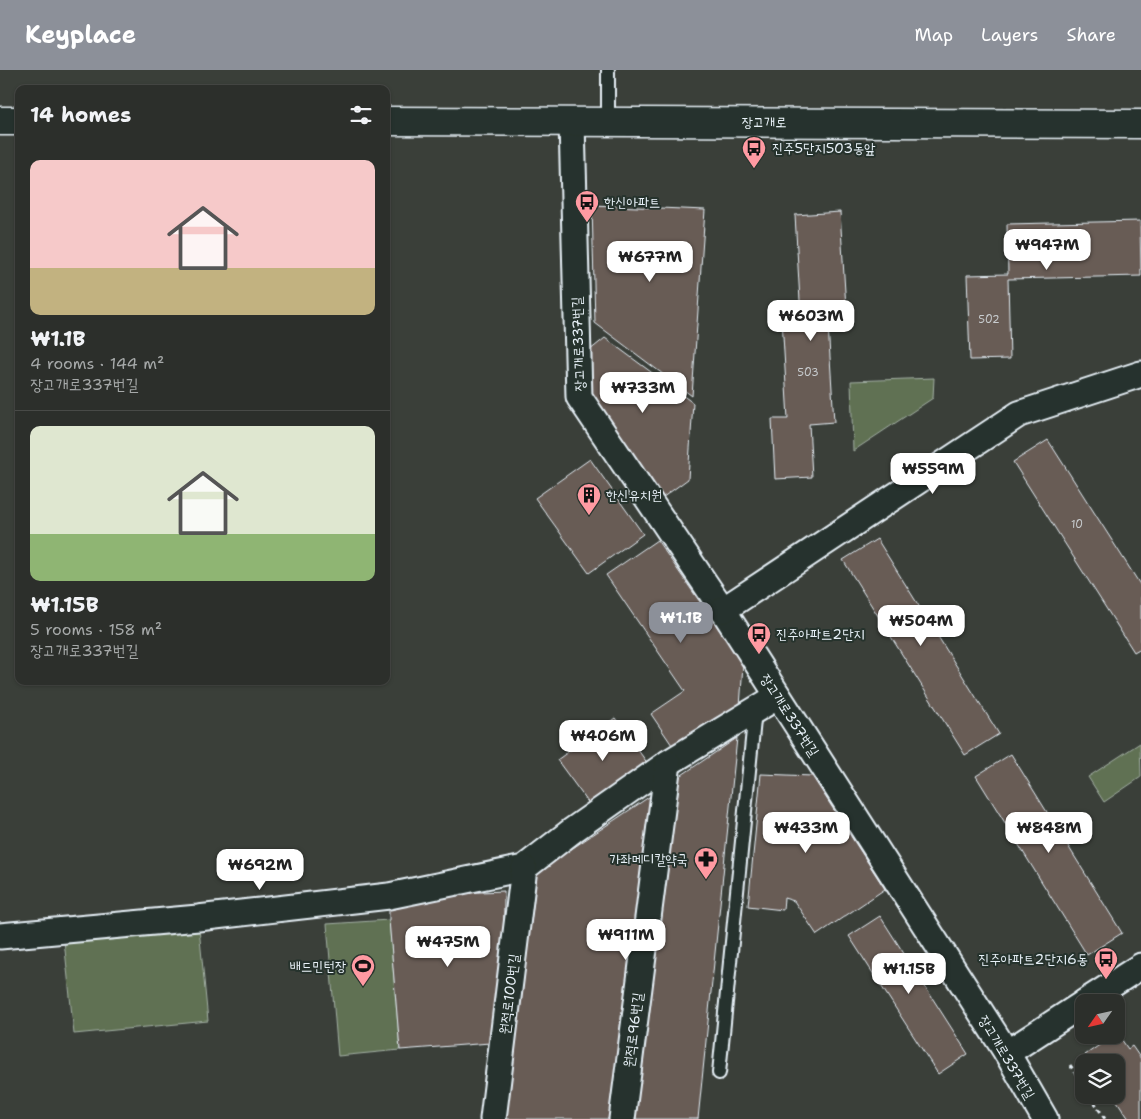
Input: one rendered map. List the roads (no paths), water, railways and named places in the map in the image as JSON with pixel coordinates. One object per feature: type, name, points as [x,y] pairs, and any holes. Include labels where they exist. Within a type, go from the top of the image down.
[{"type":"street","points":[[0,121],[15,121]]},
{"type":"street","name":"장고개로","points":[[390,121],[1141,124]]},
{"type":"street","name":"장고개로337번길","points":[[572,122],[579,397],[723,610],[1007,1053],[1045,1119]]},
{"type":"street","points":[[723,610],[1019,414],[1141,374]]},
{"type":"street","points":[[0,936],[198,918],[389,896],[524,868],[573,830],[668,763],[778,696]]},
{"type":"street","name":"원적로96번길","points":[[622,1119],[668,763]]},
{"type":"street","name":"원적로100번길","points":[[493,1119],[524,868]]},
{"type":"street","points":[[1098,994],[1141,966]]},
{"type":"street","points":[[1007,1053],[1075,1009]]},
{"type":"lane","points":[[608,70],[608,122]]},
{"type":"lane","name":"장고개로337번길","points":[[719,1073],[755,710]]},
{"type":"place","name":"진주5단지503동앞","points":[[754,169]]},
{"type":"place","name":"한신아파트","points":[[587,223]]},
{"type":"place","name":"한신유치원","points":[[589,516]]},
{"type":"place","name":"진주아파트2단지","points":[[759,655]]},
{"type":"place","name":"가좌메디칼약국","points":[[706,880]]},
{"type":"place","name":"진주아파트2단지6동","points":[[1106,980]]},
{"type":"place","name":"배드민턴장","points":[[363,987]]}]
